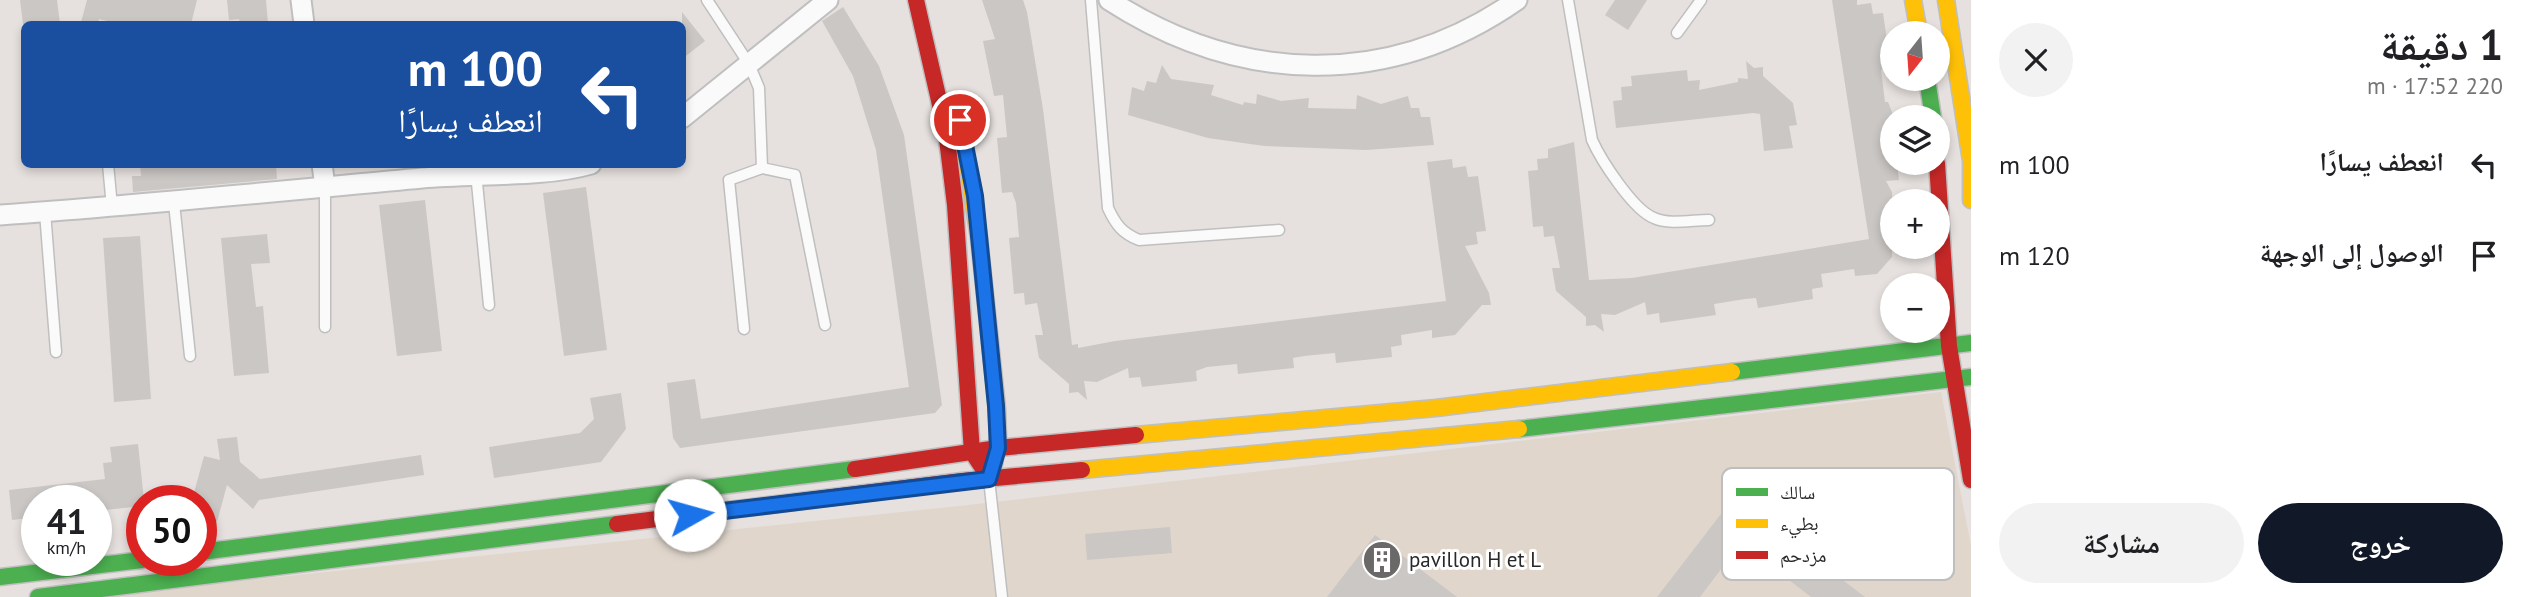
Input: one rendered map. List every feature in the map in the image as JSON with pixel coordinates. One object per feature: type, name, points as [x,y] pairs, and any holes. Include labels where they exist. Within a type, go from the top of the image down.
[{"type":"main road","points":[[916,0],[946,131],[956,205],[972,452],[989,479]]},
{"type":"main road","points":[[933,0],[939,27]]},
{"type":"main road","points":[[1913,0],[1917,21]]},
{"type":"main road","points":[[1946,0],[1971,161],[1971,200]]},
{"type":"main road","points":[[948,67],[975,196],[998,448],[989,479]]},
{"type":"main road","points":[[1938,175],[1949,346],[1971,480]]},
{"type":"main road","points":[[217,550],[863,468],[998,448],[1436,408],[1971,343]]},
{"type":"main road","points":[[38,597],[989,479],[1622,419],[1971,377]]},
{"type":"main road","points":[[0,577],[126,561]]},
{"type":"street","points":[[301,0],[303,21]]},
{"type":"street","points":[[686,115],[828,0]]},
{"type":"street","points":[[1109,0],[1142,21],[1183,41],[1227,55],[1273,64],[1319,66],[1365,62],[1410,53],[1454,37],[1517,0]]},
{"type":"street","points":[[323,168],[325,187]]},
{"type":"street","points":[[0,215],[174,203],[476,173],[578,168]]},
{"type":"lane","points":[[707,0],[750,64],[759,88],[762,168]]},
{"type":"lane","points":[[1091,0],[1108,208],[1115,223],[1126,234],[1139,240],[1279,230]]},
{"type":"lane","points":[[1568,0],[1592,140],[1599,155],[1641,210],[1652,218],[1663,221],[1709,220]]},
{"type":"lane","points":[[1677,33],[1701,0]]},
{"type":"lane","points":[[108,168],[111,207]]},
{"type":"lane","points":[[744,330],[729,180],[762,168],[795,175],[825,325]]},
{"type":"lane","points":[[476,173],[489,305]]},
{"type":"lane","points":[[325,187],[325,327]]},
{"type":"lane","points":[[174,203],[190,356]]},
{"type":"lane","points":[[45,212],[56,352]]},
{"type":"lane","points":[[989,479],[1002,597]]},
{"type":"shaded area","points":[[1941,392],[1971,546],[1971,597],[85,597],[959,506]]},
{"type":"building","points":[[20,0],[57,0],[60,21],[23,21]]},
{"type":"building","points":[[87,0],[197,0],[192,21],[81,21]]},
{"type":"building","points":[[227,0],[266,0],[268,21],[229,20]]},
{"type":"building","points":[[982,0],[1023,0],[1027,12],[1043,109],[1072,345],[1078,344],[1078,348],[1115,341],[1446,301],[1427,162],[1452,159],[1453,168],[1466,166],[1468,177],[1478,176],[1486,231],[1476,232],[1478,244],[1465,246],[1489,293],[1491,305],[1482,305],[1455,335],[1432,338],[1432,330],[1401,335],[1402,345],[1391,347],[1392,357],[1336,363],[1335,353],[1304,356],[1293,358],[1294,368],[1238,374],[1237,364],[1207,367],[1196,371],[1197,381],[1142,387],[1140,377],[1129,378],[1128,368],[1097,382],[1084,381],[1087,400],[1078,392],[1069,393],[1069,384],[1039,358],[1035,335],[1043,335],[1037,303],[1025,305],[1024,293],[1014,294],[1009,238],[1019,237],[1016,203],[1012,192],[1002,193],[997,138],[1007,137],[1003,95],[994,96],[983,41],[995,39]]},
{"type":"building","points":[[1615,0],[1647,0],[1628,30],[1605,15]]},
{"type":"building","points":[[1832,0],[1857,0],[1857,5],[1871,3],[1873,14],[1883,13],[1884,21],[1880,21],[1880,91],[1884,91],[1885,102],[1889,105],[1880,105],[1880,175],[1898,175],[1899,180],[1886,181],[1890,189],[1880,189],[1880,259],[1890,259],[1877,274],[1855,276],[1854,269],[1821,274],[1823,287],[1812,289],[1813,299],[1758,308],[1756,298],[1745,299],[1714,304],[1716,315],[1660,323],[1659,313],[1647,315],[1645,302],[1615,315],[1601,314],[1604,332],[1595,325],[1586,326],[1586,317],[1556,291],[1552,268],[1560,268],[1554,236],[1544,237],[1543,226],[1533,227],[1528,171],[1538,170],[1537,159],[1548,158],[1548,149],[1574,142],[1589,280],[1632,278],[1869,239]]},
{"type":"building","points":[[843,7],[879,66],[904,135],[942,405],[935,413],[680,448],[673,438],[667,383],[695,379],[701,419],[909,387],[876,150],[853,76],[822,21]]},
{"type":"building","points":[[682,12],[705,41],[686,56],[686,21],[682,21]]},
{"type":"building","points":[[1746,61],[1754,68],[1763,67],[1763,76],[1793,103],[1797,125],[1789,126],[1793,148],[1764,151],[1760,114],[1753,113],[1616,128],[1613,101],[1622,100],[1621,87],[1632,86],[1631,76],[1687,70],[1688,81],[1700,80],[1699,90],[1738,82],[1738,78],[1748,79]]},
{"type":"building","points":[[1162,65],[1171,79],[1214,85],[1211,95],[1243,105],[1244,102],[1256,104],[1257,94],[1281,101],[1309,98],[1308,108],[1356,109],[1357,95],[1381,104],[1408,96],[1411,108],[1419,108],[1421,117],[1430,117],[1434,145],[1366,150],[1264,146],[1208,138],[1128,115],[1132,87],[1144,91],[1147,81],[1156,83]]},
{"type":"building","points":[[140,168],[276,168],[277,179],[133,192],[132,176],[141,176]]},
{"type":"building","points":[[586,187],[607,350],[564,356],[543,193]]},
{"type":"building","points":[[425,200],[442,351],[397,356],[379,205]]},
{"type":"building","points":[[267,234],[270,263],[251,264],[256,307],[263,306],[269,373],[234,376],[221,238]]},
{"type":"building","points":[[140,236],[151,399],[114,402],[103,238]]},
{"type":"building","points":[[621,393],[626,429],[601,462],[494,478],[489,447],[580,433],[594,419],[590,398]]},
{"type":"building","points":[[237,437],[240,462],[260,479],[421,455],[424,475],[259,500],[253,509],[227,485],[217,522],[217,485],[196,485],[204,456],[220,460],[217,439]]},
{"type":"building","points":[[138,444],[142,485],[126,485],[126,508],[112,509],[112,485],[53,485],[105,479],[103,463],[112,462],[110,447]]},
{"type":"building","points":[[21,489],[21,519],[12,520],[9,490]]},
{"type":"building","points":[[1722,513],[1722,568],[1700,597],[1657,597]]},
{"type":"building","points":[[1170,527],[1172,553],[1087,560],[1085,534]]},
{"type":"building","name":"pavillon H et L","points":[[1375,535],[1457,597],[1327,597]]},
{"type":"building","points":[[1789,580],[1843,580],[1865,597],[1811,597]]},
{"type":"traffic: fast","points":[[1929,91],[1931,105]]},
{"type":"traffic: fast","points":[[1732,372],[1971,343]]},
{"type":"traffic: fast","points":[[1519,429],[1971,377]]},
{"type":"traffic: fast","points":[[217,550],[855,469]]},
{"type":"traffic: fast","points":[[38,597],[617,524]]},
{"type":"traffic: fast","points":[[0,577],[126,562]]},
{"type":"traffic: slow","points":[[1913,0],[1917,21]]},
{"type":"traffic: slow","points":[[1946,0],[1971,161],[1971,200]]},
{"type":"traffic: slow","points":[[961,124],[979,238],[997,408],[998,437],[994,464]]},
{"type":"traffic: slow","points":[[1136,435],[1436,408],[1732,372]]},
{"type":"traffic: slow","points":[[1082,470],[1519,429]]},
{"type":"traffic: jam","points":[[916,0],[946,131],[955,205],[972,452],[982,467]]},
{"type":"traffic: jam","points":[[1938,175],[1949,346],[1971,480]]},
{"type":"traffic: jam","points":[[855,469],[998,448],[1136,435]]},
{"type":"traffic: jam","points":[[617,524],[962,481],[1082,470]]},
{"type":"place","name":"pavillon H et L","points":[[1382,560]]},
{"type":"route","points":[[690,515],[989,479],[998,448],[996,406],[975,196],[960,120]]}]
